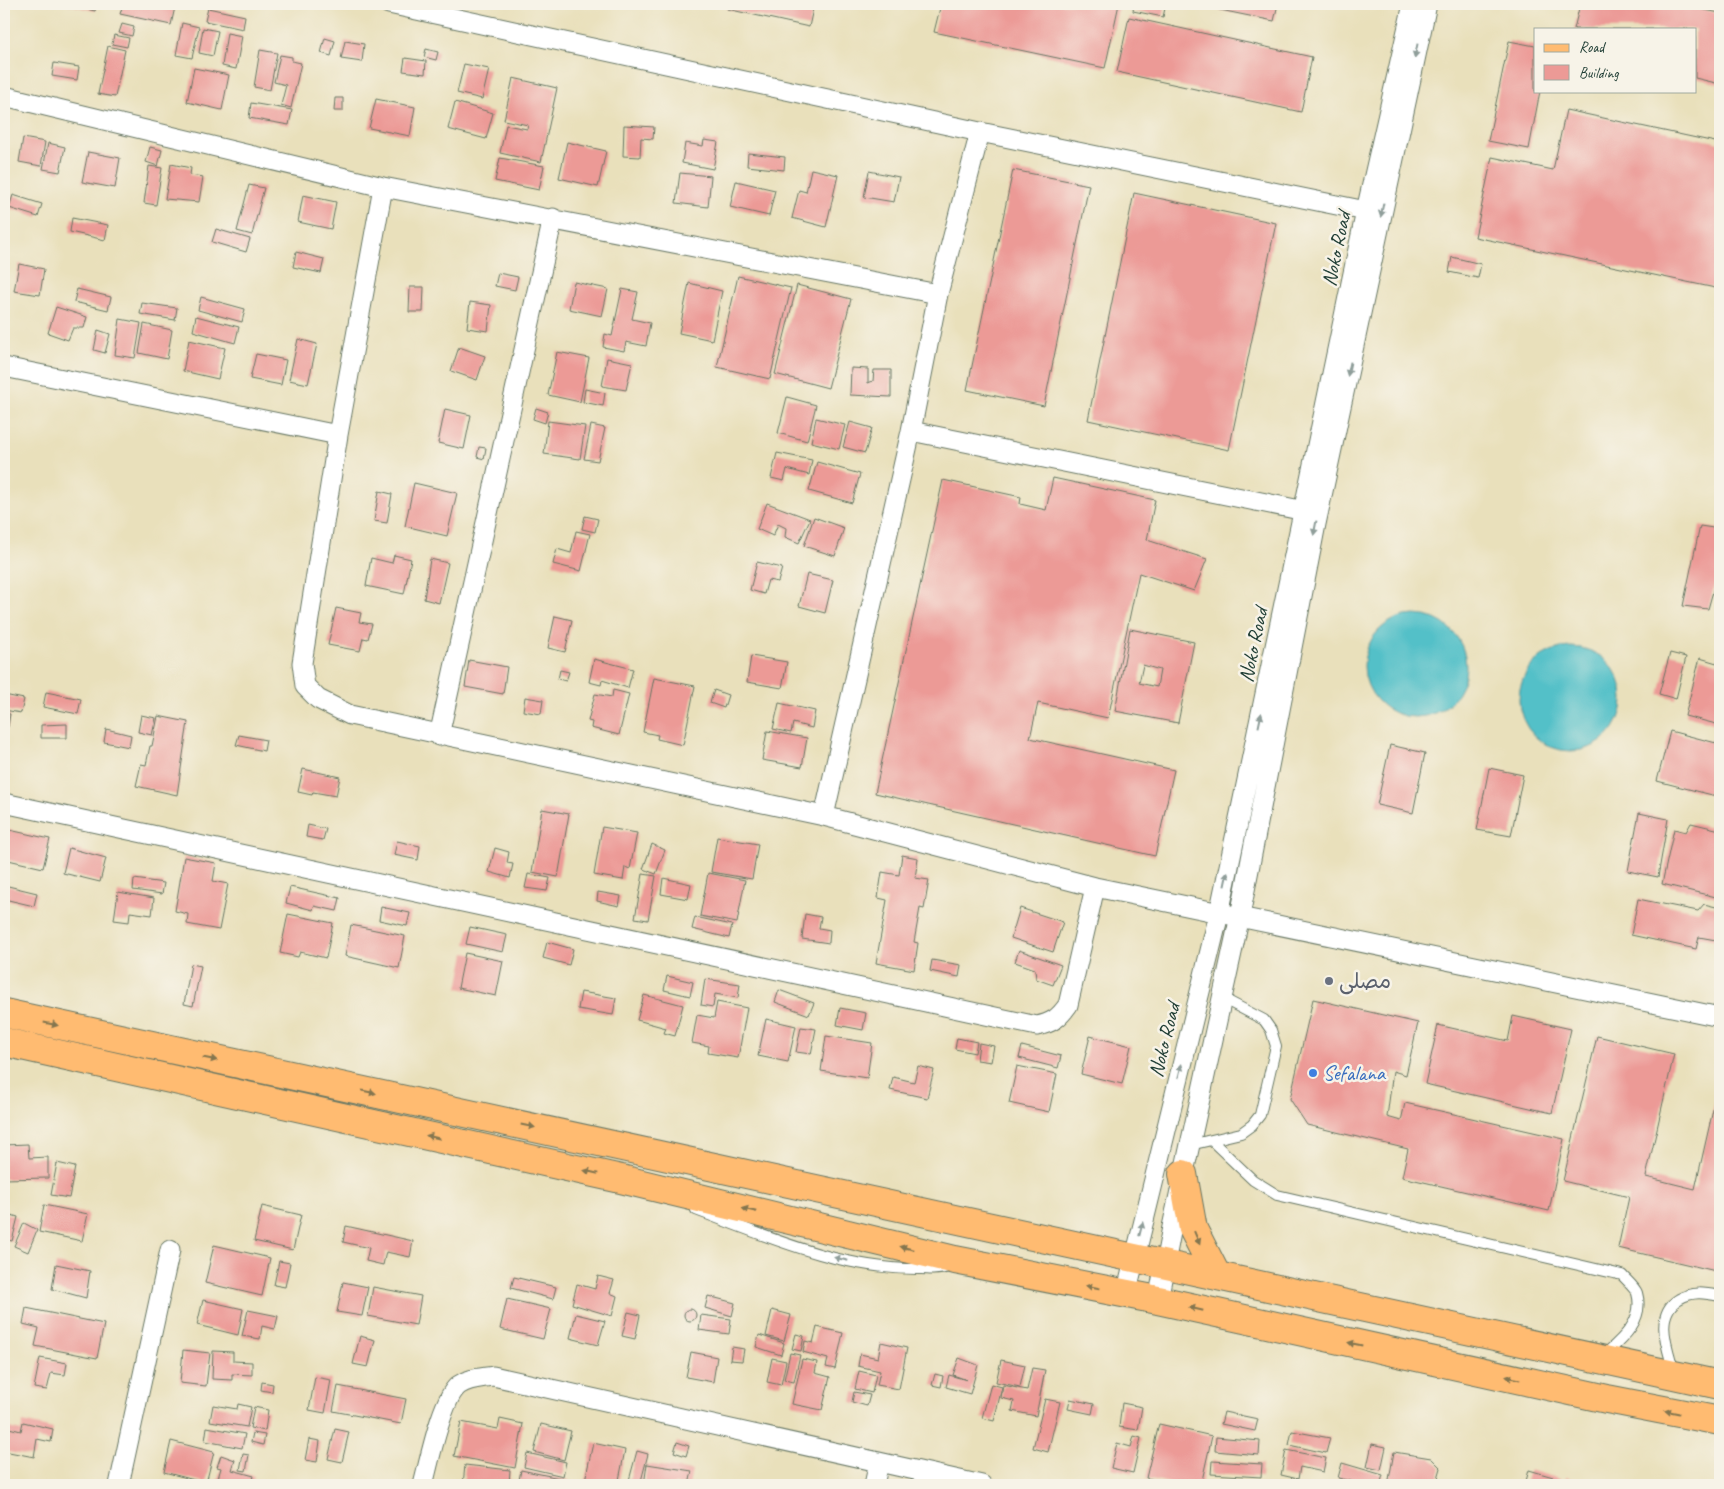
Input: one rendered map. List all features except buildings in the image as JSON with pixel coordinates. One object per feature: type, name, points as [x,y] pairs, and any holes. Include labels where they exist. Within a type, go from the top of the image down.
[{"type":"main road","points":[[4,1013],[1720,1385]]},
{"type":"main road","points":[[4,1042],[621,1179],[955,1260],[1158,1300],[1720,1421]]},
{"type":"main road","points":[[1183,1174],[1192,1229],[1217,1276]]},
{"type":"street","points":[[389,4],[980,132],[1366,211]]},
{"type":"street","name":"Noko Road","points":[[1126,1294],[1219,914],[1305,511],[1366,211],[1413,4]]},
{"type":"street","points":[[1158,1300],[1183,1174],[1240,916],[1316,524],[1427,4]]},
{"type":"street","points":[[4,96],[383,187],[553,218],[938,294]]},
{"type":"street","points":[[824,816],[911,431],[938,294],[980,132]]},
{"type":"street","points":[[383,187],[338,435],[302,663],[305,686],[318,699],[350,715],[439,736],[824,816],[1095,887],[1720,1018]]},
{"type":"street","points":[[439,736],[553,218]]},
{"type":"street","points":[[4,367],[338,435]]},
{"type":"street","points":[[911,431],[1305,511]]},
{"type":"street","points":[[4,803],[1037,1026],[1050,1023],[1061,1015],[1068,1005],[1095,887]]},
{"type":"street","points":[[119,1485],[170,1250]]},
{"type":"street","points":[[423,1485],[448,1398],[458,1385],[471,1379],[493,1376],[982,1485]]},
{"type":"street","points":[[874,1485],[879,1462]]},
{"type":"lane","points":[[1190,1145],[1241,1133],[1252,1125],[1260,1115],[1276,1046],[1271,1030],[1264,1020],[1222,998]]},
{"type":"lane","points":[[1212,1141],[1253,1180],[1277,1196],[1622,1275],[1637,1292],[1638,1306],[1634,1323],[1626,1335],[1599,1359]]},
{"type":"lane","points":[[1675,1375],[1666,1337],[1665,1313],[1675,1302],[1686,1295],[1700,1292],[1720,1296]]},
{"type":"water","points":[[1415,615],[1434,619],[1451,630],[1462,647],[1466,666],[1462,685],[1451,702],[1434,713],[1415,717],[1396,713],[1379,702],[1368,685],[1364,666],[1368,647],[1379,630],[1396,619]]},
{"type":"water","points":[[1571,647],[1591,651],[1608,662],[1619,679],[1623,699],[1619,719],[1608,736],[1591,747],[1571,751],[1551,747],[1534,736],[1523,719],[1519,699],[1523,679],[1534,662],[1551,651]]},
{"type":"place","name":"مصلى","points":[[1329,981]]},
{"type":"place","name":"Sefalana","points":[[1313,1073]]}]
